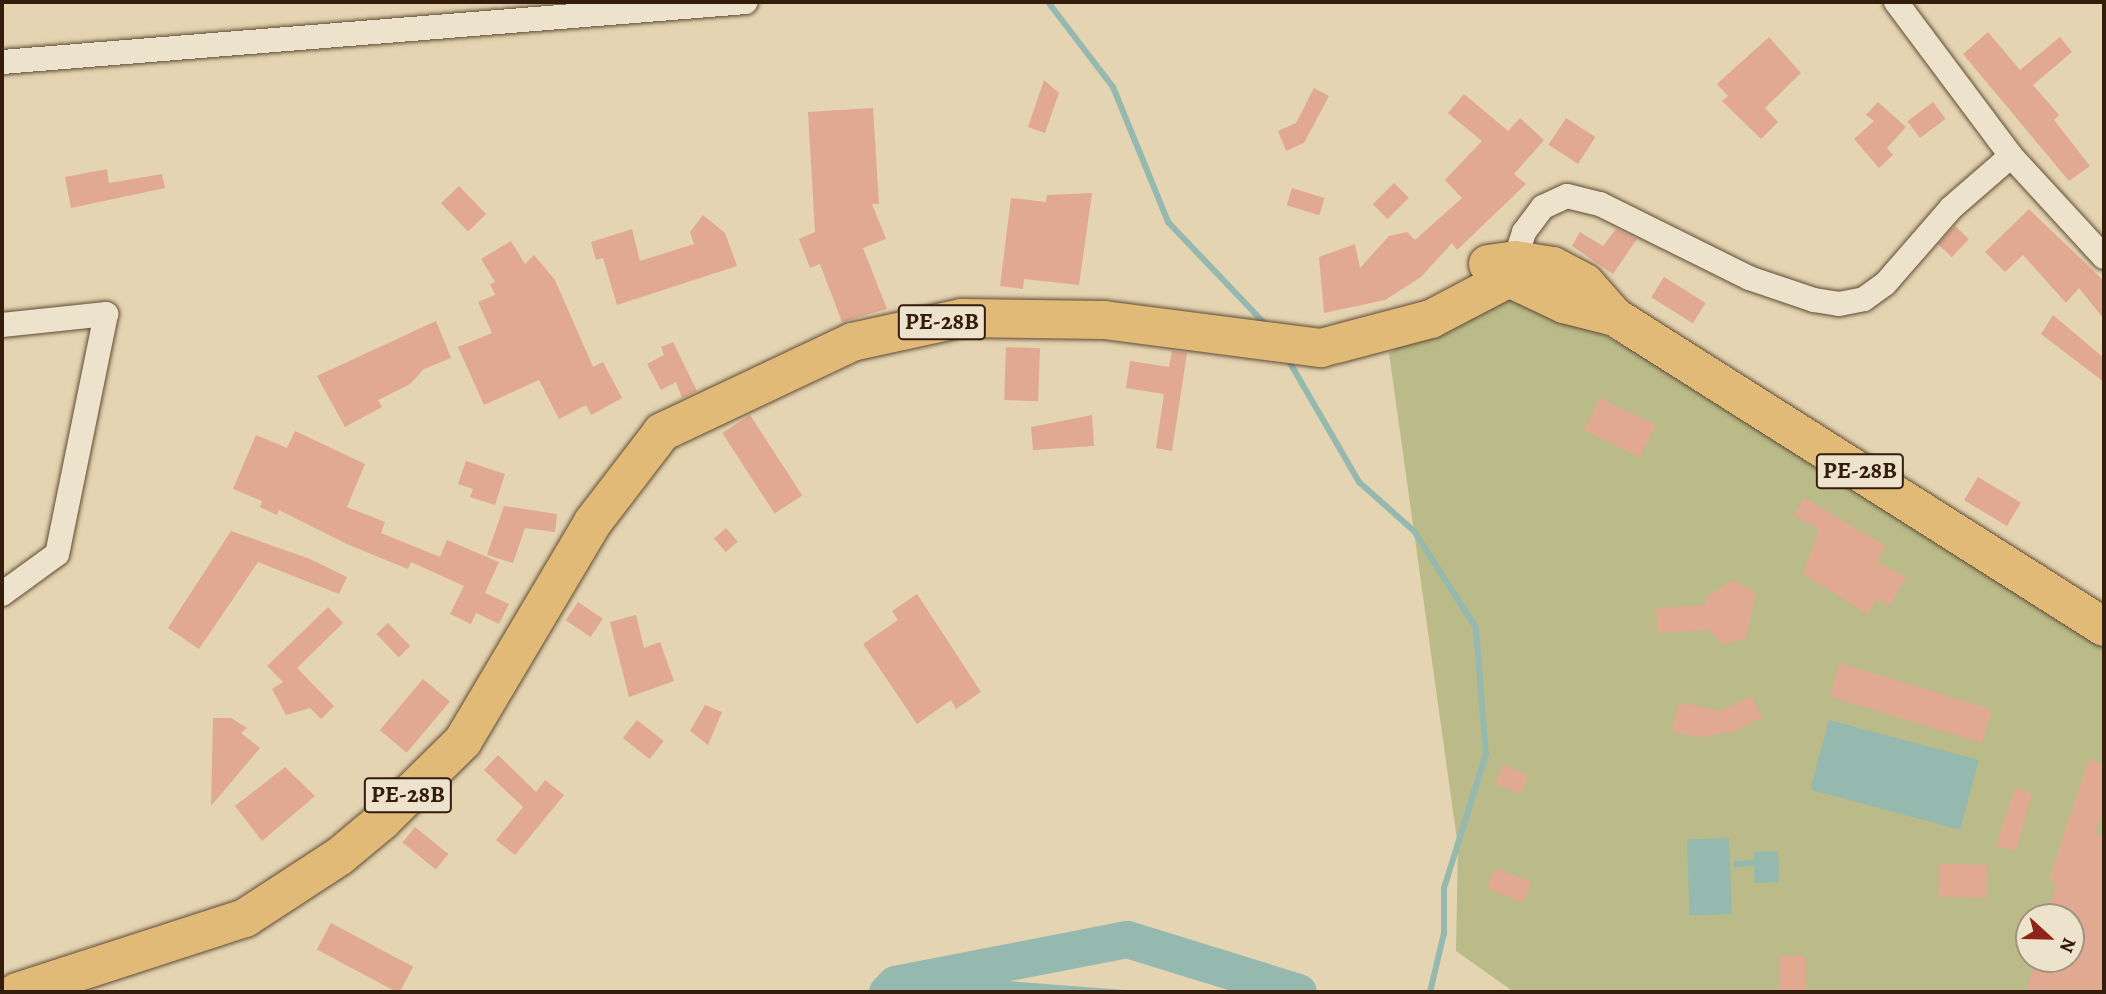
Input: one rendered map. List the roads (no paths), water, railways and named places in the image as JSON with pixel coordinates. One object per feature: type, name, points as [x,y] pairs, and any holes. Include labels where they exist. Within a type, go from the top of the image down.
[{"type":"highway","name":"PE-28B","points":[[17,992],[245,918],[340,856],[383,820],[463,741],[593,522],[662,432],[852,342],[962,318],[1104,320],[1321,348],[1431,319],[1515,269],[1564,304],[1615,317],[2104,627]]},
{"type":"street","points":[[2,62],[746,2]]},
{"type":"street","points":[[1896,2],[2011,156],[2104,257]]},
{"type":"street","points":[[1515,269],[1524,232],[1543,207],[1567,196],[1600,204],[1749,278],[1814,300],[1839,304],[1864,299],[1885,284],[1951,208],[2011,156]]},
{"type":"street","points":[[2,325],[106,314],[57,554],[2,594]]},
{"type":"water","points":[[1829,720],[1979,760],[1960,830],[1810,790]]},
{"type":"water","points":[[1729,838],[1732,914],[1690,915],[1687,839]]},
{"type":"water","points":[[1778,851],[1779,882],[1755,883],[1754,866],[1733,867],[1733,861],[1754,860],[1754,852]]},
{"type":"water","points":[[955,977],[1151,992],[891,992]]},
{"type":"waterway","points":[[1048,2],[1113,87],[1168,222],[1267,326]]},
{"type":"waterway","points":[[1286,356],[1359,482],[1414,531],[1476,628],[1486,754],[1444,888],[1444,933],[1430,992]]},
{"type":"waterway","points":[[887,992],[895,984],[1127,939],[1298,992]]}]
